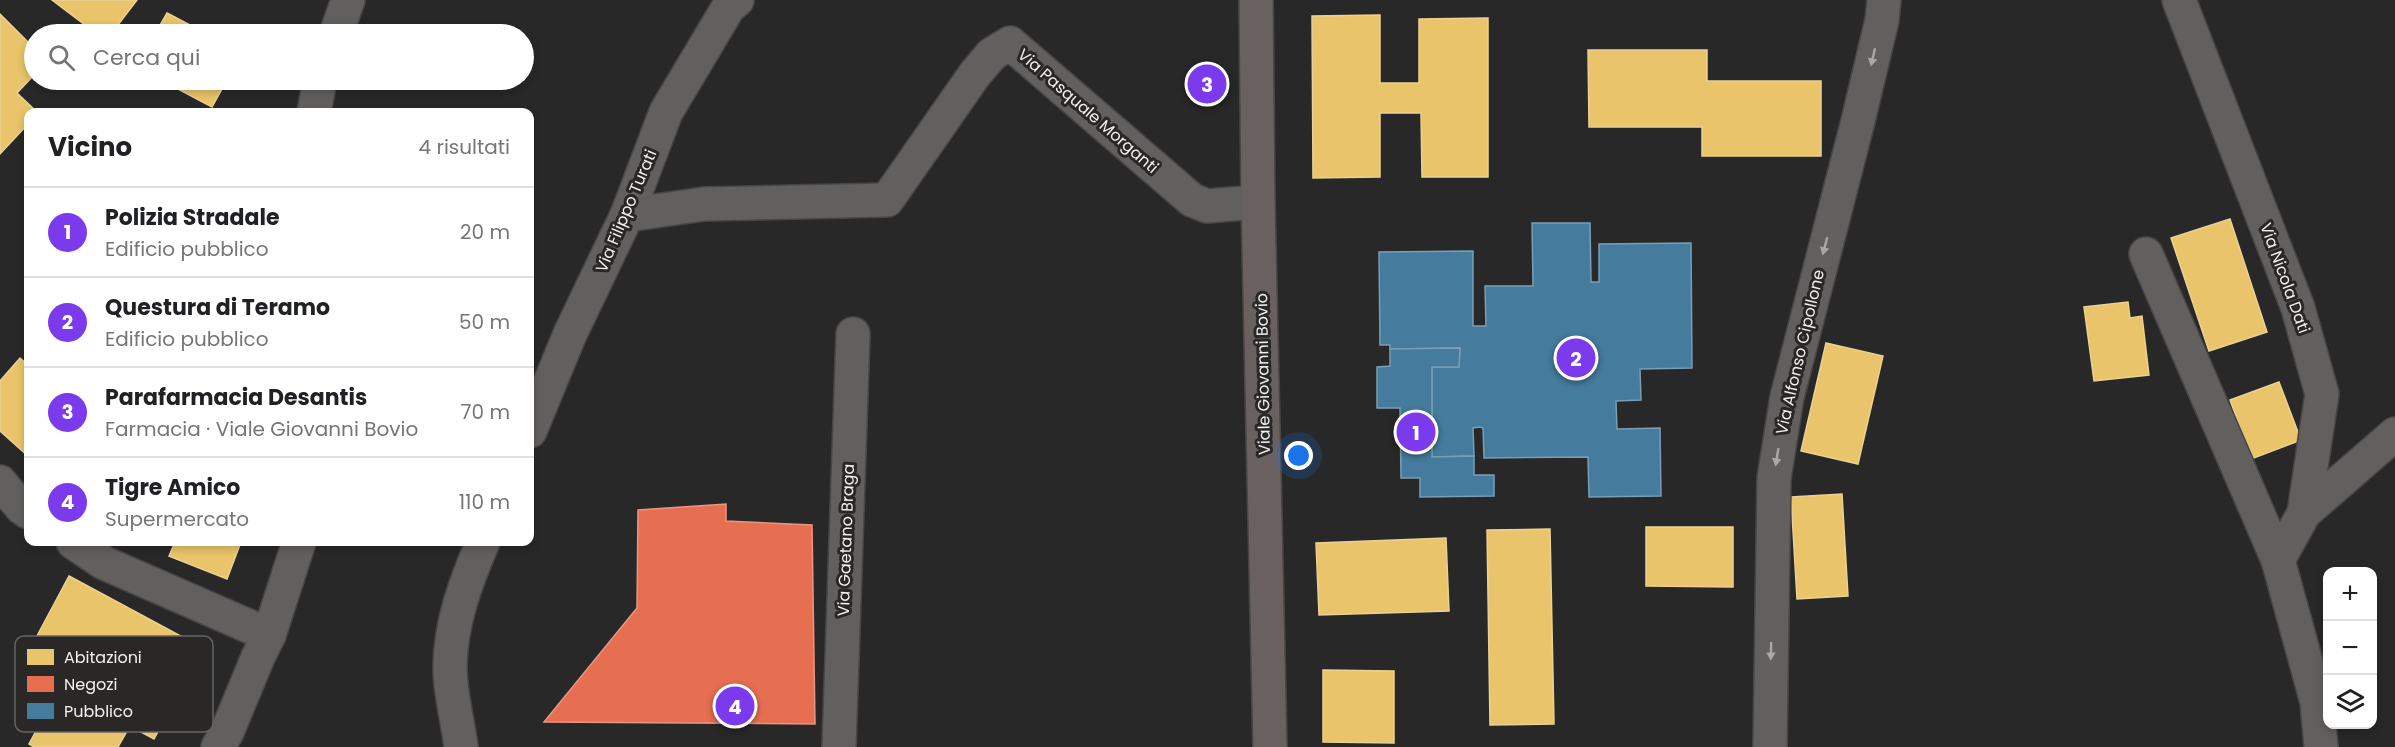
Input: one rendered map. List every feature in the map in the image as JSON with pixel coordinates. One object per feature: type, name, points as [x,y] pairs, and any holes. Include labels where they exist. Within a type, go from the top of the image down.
[{"type":"main road","name":"Viale Giovanni Bovio","points":[[1256,0],[1270,747]]},
{"type":"street","points":[[340,24],[348,0]]},
{"type":"street","name":"Via Filippo Turati","points":[[534,421],[570,334],[627,215],[666,112],[728,8],[738,0]]},
{"type":"street","name":"Via Alfonso Cipollone","points":[[1770,747],[1774,478],[1787,397],[1858,121],[1882,20],[1884,0]]},
{"type":"street","name":"Via Nicola Dati","points":[[2179,0],[2298,308],[2322,394],[2304,513],[2278,560]]},
{"type":"street","name":"Via Pasquale Morganti","points":[[627,215],[704,204],[887,200],[975,74],[992,54],[1010,43],[1192,200],[1207,206],[1258,202]]},
{"type":"street","points":[[315,108],[318,90]]},
{"type":"street","points":[[2146,254],[2278,560],[2317,702],[2321,747]]},
{"type":"street","name":"Via Gaetano Braga","points":[[839,747],[853,334]]},
{"type":"street","points":[[2304,513],[2395,434]]},
{"type":"street","points":[[0,482],[24,509]]},
{"type":"street","points":[[78,546],[104,563],[269,635]]},
{"type":"street","points":[[218,747],[228,732],[269,635],[298,546]]},
{"type":"street","points":[[461,747],[450,668],[456,624],[465,584],[481,546]]},
{"type":"building: Abitazioni","points":[[52,0],[137,0],[119,24],[84,24]]},
{"type":"building: Abitazioni","points":[[167,13],[188,24],[161,24]]},
{"type":"building: Abitazioni","points":[[0,14],[24,38],[24,86],[17,93],[33,108],[24,108],[24,128],[0,154]]},
{"type":"building: Abitazioni","points":[[1380,15],[1380,83],[1419,83],[1419,19],[1488,18],[1488,177],[1422,177],[1421,113],[1380,113],[1380,177],[1313,178],[1312,16]]},
{"type":"building: Abitazioni","points":[[1588,50],[1707,50],[1707,81],[1821,81],[1821,156],[1702,156],[1702,127],[1589,127]]},
{"type":"building: Abitazioni","points":[[180,90],[221,90],[212,107]]},
{"type":"building: Abitazioni","points":[[2230,219],[2267,332],[2209,351],[2171,238]]},
{"type":"building: Abitazioni","points":[[2128,302],[2130,318],[2142,316],[2149,375],[2094,381],[2084,307]]},
{"type":"building: Abitazioni","points":[[1826,343],[1883,356],[1858,464],[1801,451]]},
{"type":"building: Abitazioni","points":[[20,358],[24,362],[24,452],[0,431],[0,381]]},
{"type":"building: Abitazioni","points":[[2279,382],[2301,440],[2251,459],[2230,400]]},
{"type":"building: Abitazioni","points":[[1842,494],[1848,596],[1797,599],[1791,497]]},
{"type":"building: Abitazioni","points":[[1646,527],[1733,527],[1733,587],[1646,586]]},
{"type":"building: Abitazioni","points":[[1550,529],[1554,724],[1490,725],[1487,530]]},
{"type":"building: Abitazioni","points":[[1446,538],[1449,611],[1319,615],[1316,543]]},
{"type":"building: Abitazioni","points":[[173,546],[239,546],[227,579],[169,556]]},
{"type":"building: Abitazioni","points":[[69,576],[181,636],[37,636]]},
{"type":"building: Abitazioni","points":[[1323,670],[1394,671],[1394,743],[1323,742]]},
{"type":"building: Abitazioni","points":[[36,732],[127,732],[118,747],[34,747],[29,744]]},
{"type":"building: Abitazioni","points":[[141,732],[158,732],[154,739]]},
{"type":"building: Negozi","points":[[726,504],[726,521],[812,525],[815,724],[544,722],[637,608],[638,510]]},
{"type":"building: Pubblico","points":[[1532,223],[1590,223],[1591,282],[1599,282],[1599,244],[1691,243],[1692,368],[1640,369],[1641,400],[1616,401],[1617,429],[1660,428],[1661,496],[1589,497],[1588,457],[1484,458],[1483,428],[1480,427],[1473,428],[1474,456],[1432,457],[1432,367],[1459,367],[1460,348],[1390,349],[1390,345],[1380,345],[1379,252],[1473,251],[1473,326],[1486,326],[1485,286],[1533,286]]},
{"type":"building: Pubblico","points":[[1460,348],[1459,367],[1432,367],[1432,457],[1474,456],[1474,475],[1494,475],[1494,496],[1420,497],[1420,478],[1401,478],[1400,408],[1377,408],[1377,367],[1390,366],[1390,349]]},
{"type":"place","name":"Parafarmacia Desantis","points":[[1207,84]]},
{"type":"place","name":"Questura di Teramo","points":[[1576,358]]},
{"type":"place","name":"Polizia Stradale","points":[[1416,432]]},
{"type":"place","name":"Tigre Amico","points":[[735,706]]}]
